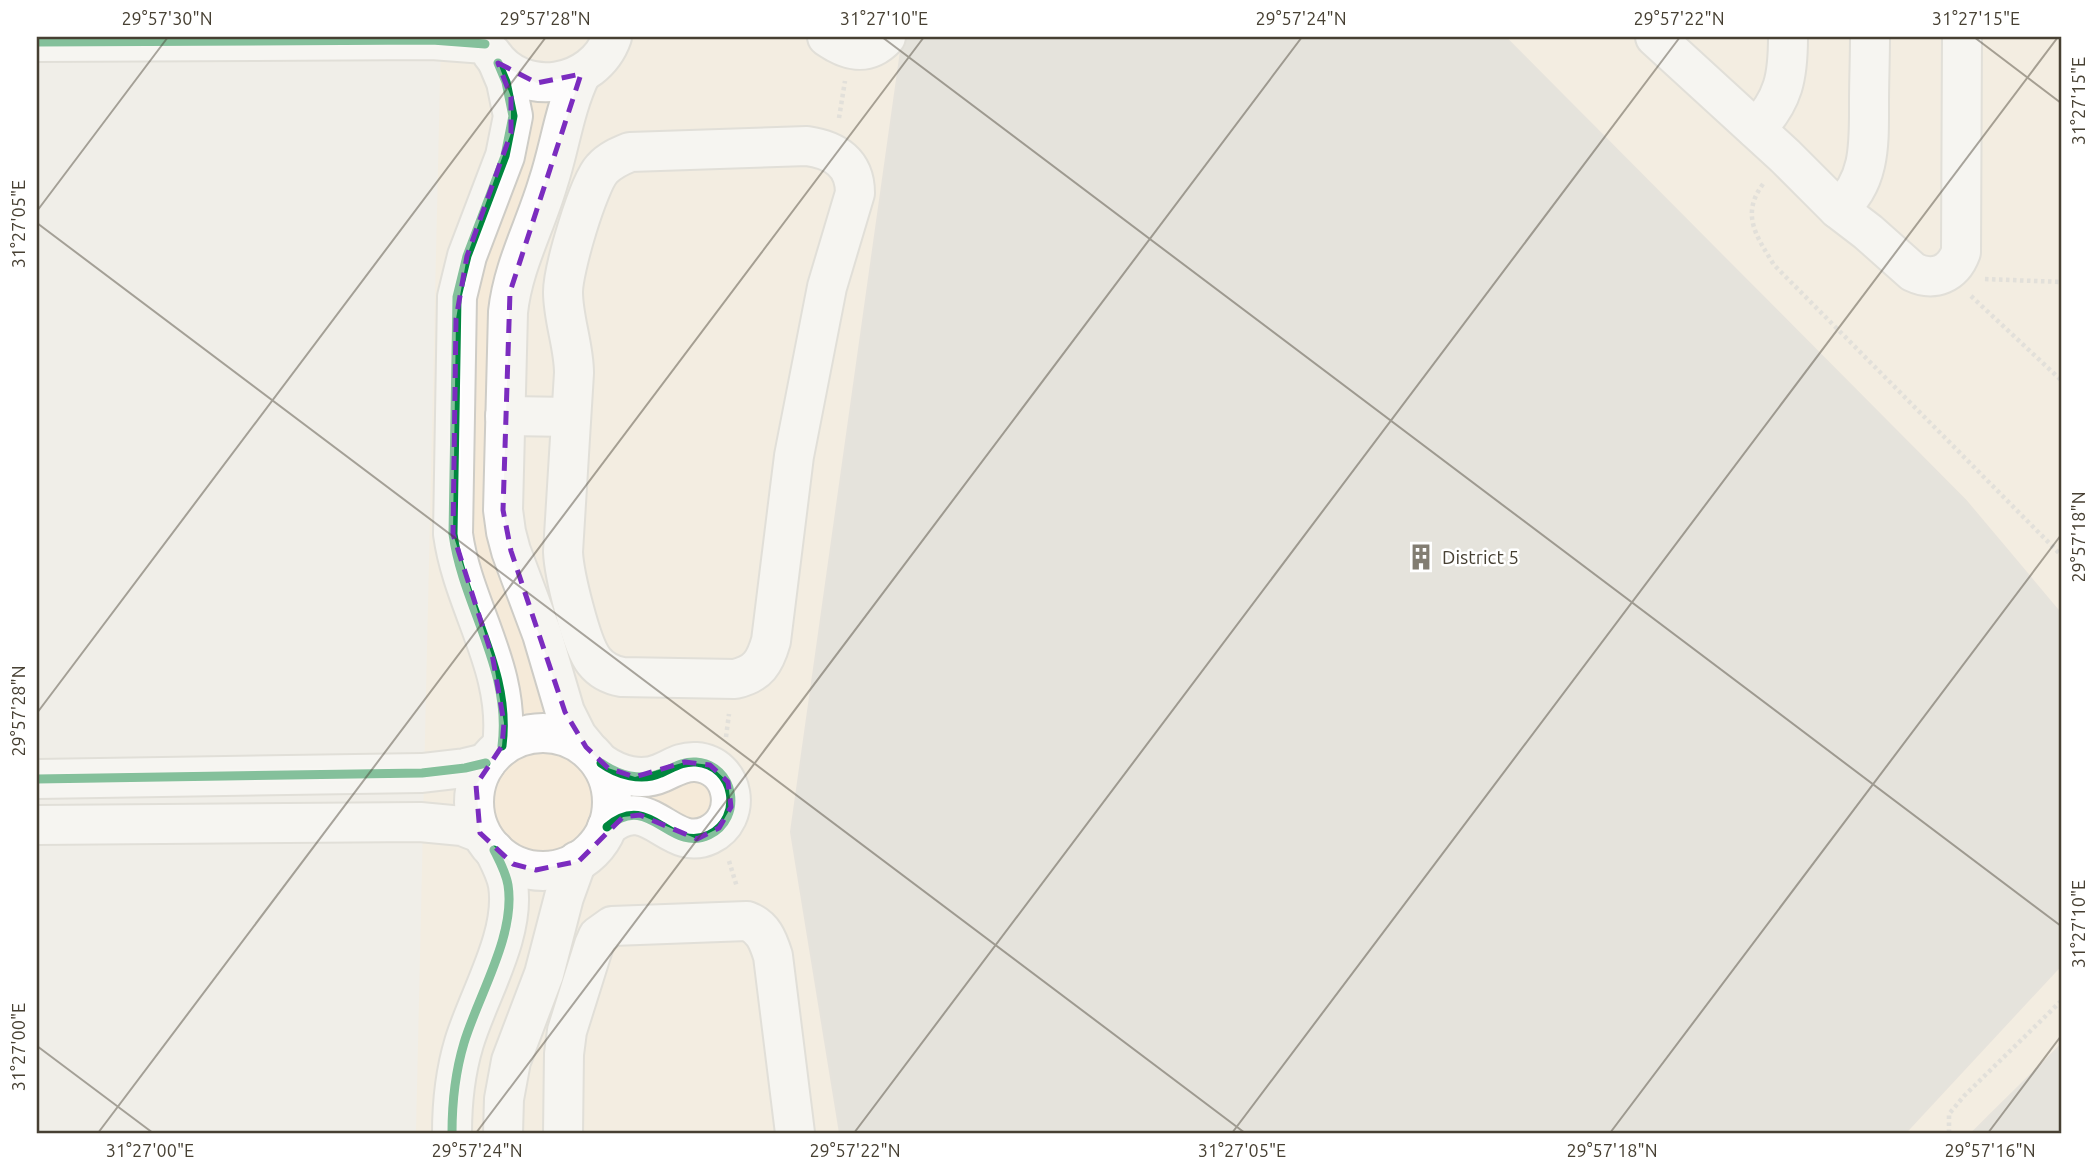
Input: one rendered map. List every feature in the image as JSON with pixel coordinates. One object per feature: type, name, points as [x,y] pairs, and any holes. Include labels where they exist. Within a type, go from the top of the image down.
[{"type":"street","points":[[838,43],[862,50],[874,47],[886,37]]},
{"type":"street","points":[[1756,129],[1768,117],[1785,82],[1787,37]]},
{"type":"street","points":[[1838,209],[1848,201],[1866,166],[1869,147],[1870,37]]},
{"type":"street","points":[[1669,41],[1838,209],[1913,272],[1942,278],[1958,262],[1961,252],[1962,37]]},
{"type":"street","points":[[37,42],[441,40],[488,48],[516,76],[537,83],[560,82],[581,74],[603,54],[613,38]]},
{"type":"street","points":[[452,1133],[454,1085],[459,1062],[502,943],[510,903],[503,869],[487,842],[475,808],[477,785],[494,755],[503,707],[498,676],[459,566],[453,534],[457,298],[467,256],[505,156],[513,116],[509,90],[488,48]]},
{"type":"street","points":[[37,825],[462,825],[513,864],[536,870],[558,869],[577,861],[596,846],[607,827],[612,805],[610,783],[593,755],[577,736],[565,712],[542,634],[511,551],[503,510],[510,292],[522,251],[547,187],[572,92],[581,74]]},
{"type":"street","points":[[807,146],[835,153],[852,173],[855,193],[827,287],[794,456],[767,656],[758,668],[747,676],[735,678],[621,677],[605,671],[592,659],[582,632],[564,569],[563,552],[574,360],[563,296],[563,277],[600,171],[610,162],[630,152],[807,146]]},
{"type":"street","points":[[505,416],[571,417]]},
{"type":"street","points":[[37,779],[422,773],[465,768],[494,755],[522,736],[544,733],[566,736],[615,771],[635,777],[653,776],[685,762],[698,762],[710,765],[728,782],[731,807],[727,819],[709,835],[696,839],[684,838],[652,819],[631,814],[615,820],[607,827]]},
{"type":"street","points":[[503,1133],[504,1099],[511,1061],[544,974],[564,897],[577,861]]},
{"type":"street","points":[[563,1133],[567,1031],[598,936],[612,926],[747,921],[756,924],[764,933],[773,956],[795,1133]]},
{"type":"path","points":[[835,153],[838,43]]},
{"type":"path","points":[[1785,156],[1759,190],[1751,216],[1757,236],[1773,265],[2061,555]]},
{"type":"path","points":[[1942,278],[2061,282]]},
{"type":"path","points":[[1942,278],[2061,380]]},
{"type":"path","points":[[720,772],[735,678]]},
{"type":"path","points":[[719,828],[747,921]]},
{"type":"path","points":[[1949,1133],[1950,1114],[1964,1096],[2061,1000]]},
{"type":"highlighted area","points":[[498,63],[537,83],[581,74],[510,292],[503,510],[511,551],[565,712],[586,747],[608,768],[635,777],[685,762],[710,765],[728,782],[731,807],[719,828],[697,839],[640,815],[623,817],[579,861],[536,870],[513,864],[480,833],[476,785],[502,746],[504,723],[493,659],[453,534],[456,319],[467,256],[511,133],[511,97]]},
{"type":"shaded area","name":"District 5","points":[[441,37],[2061,37],[2061,1133],[416,1133]]},
{"type":"building","name":"District 5","points":[[903,37],[1505,37],[1966,501],[2061,614],[2061,965],[1905,1133],[840,1133],[791,832]]},
{"type":"building","points":[[2061,1045],[2061,1133],[1972,1133],[1988,1117]]},
{"type":"cycle path","points":[[37,42],[432,40],[485,44]]},
{"type":"cycle path","points":[[498,63],[506,82],[513,116],[505,156],[467,256],[457,297],[453,534],[466,587],[494,664],[503,718],[502,746]]},
{"type":"cycle path","points":[[601,763],[622,774],[638,777],[653,776],[691,762],[709,765],[719,772],[730,793],[731,805],[720,827],[709,835],[695,839],[682,837],[648,818],[635,815],[622,818],[607,827]]},
{"type":"cycle path","points":[[37,779],[422,773],[486,763]]},
{"type":"cycle path","points":[[452,1133],[455,1088],[461,1054],[501,945],[509,904],[508,885],[494,850]]},
{"type":"place","name":"District 5","points":[[1421,557]]}]
